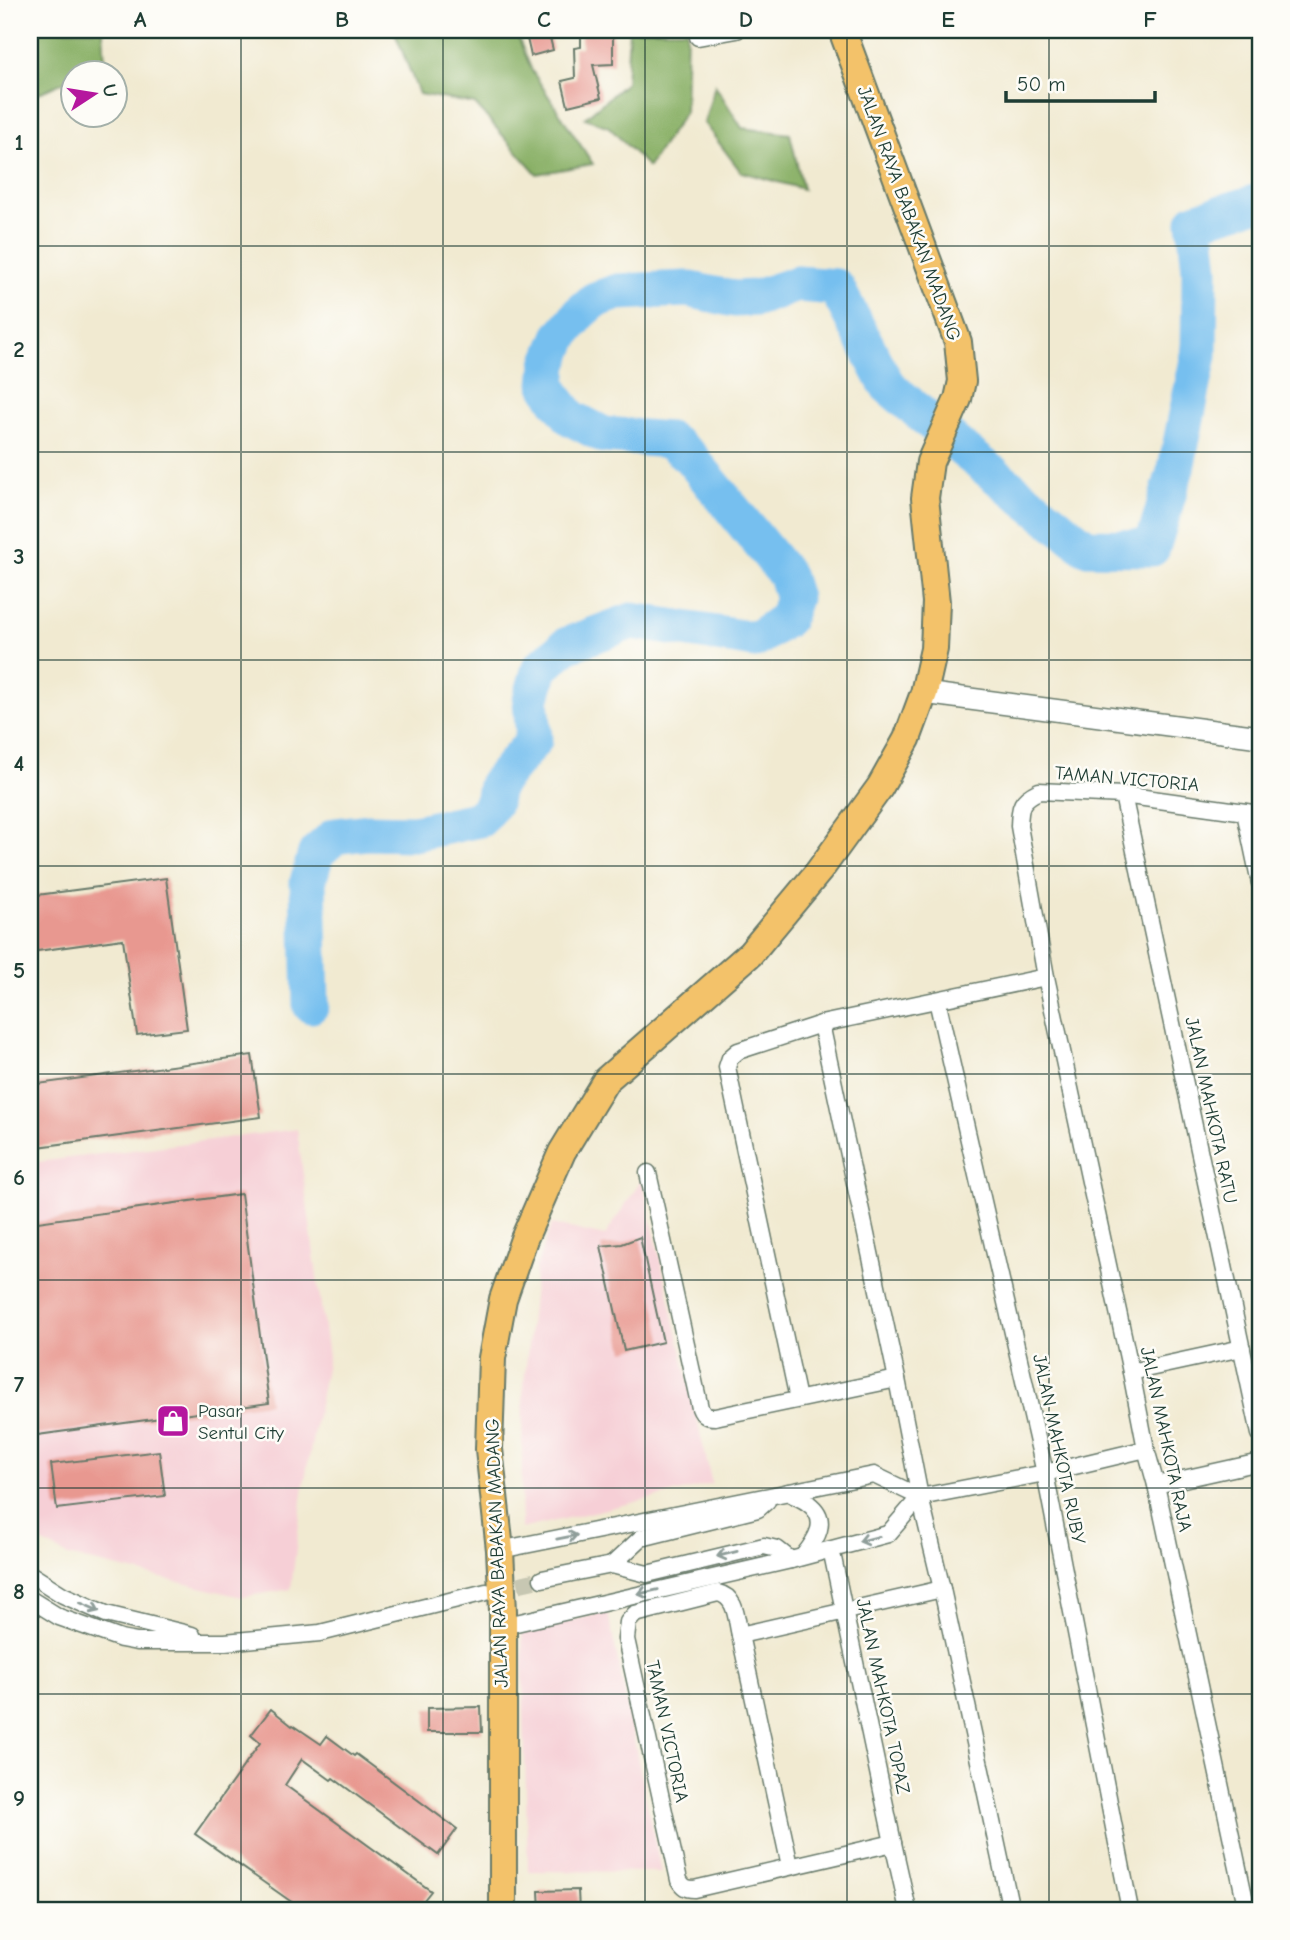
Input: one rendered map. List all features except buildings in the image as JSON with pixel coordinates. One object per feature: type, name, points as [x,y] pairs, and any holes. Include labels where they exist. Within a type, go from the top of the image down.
[{"type":"main road","name":"JALAN RAYA BABAKAN MADANG","points":[[503,1910],[503,1626],[500,1550],[489,1449],[492,1358],[502,1299],[524,1239],[562,1152],[606,1080],[750,954],[819,871],[887,775],[907,739],[923,693],[934,649],[936,602],[925,498],[930,462],[958,399],[962,381],[958,342],[842,30]]},
{"type":"street","points":[[698,37],[737,30]]},
{"type":"street","points":[[923,693],[1260,737]]},
{"type":"street","name":"TAMAN VICTORIA","points":[[1046,977],[1019,826],[1020,809],[1026,797],[1039,791],[1123,795],[1253,813]]},
{"type":"street","name":"JALAN MAHKOTA RATU","points":[[1123,795],[1242,1348],[1258,1411],[1260,1434]]},
{"type":"street","points":[[1253,813],[1260,883]]},
{"type":"street","points":[[798,1399],[727,1067],[730,1058],[738,1051],[821,1024],[1046,977]]},
{"type":"street","name":"JALAN MAHKOTA RAJA","points":[[1046,977],[1247,1910]]},
{"type":"street","name":"JALAN MAHKOTA RUBY","points":[[937,1000],[1045,1472],[1130,1910]]},
{"type":"street","points":[[821,1024],[897,1379],[919,1497],[942,1589],[1011,1910]]},
{"type":"street","points":[[648,1173],[703,1414],[715,1417],[897,1379]]},
{"type":"street","points":[[1131,1372],[1242,1348]]},
{"type":"street","points":[[500,1550],[874,1475],[919,1497],[1146,1449]]},
{"type":"street","points":[[1156,1485],[1260,1462]]},
{"type":"street","points":[[780,1494],[809,1504],[819,1520],[817,1539],[797,1558]]},
{"type":"street","points":[[612,1565],[641,1538],[758,1509],[780,1494]]},
{"type":"street","points":[[503,1626],[797,1558],[888,1534],[919,1497]]},
{"type":"street","points":[[542,1579],[612,1565],[647,1574],[764,1546],[797,1558]]},
{"type":"street","name":"JALAN MAHKOTA TOPAZ","points":[[834,1558],[893,1843]]},
{"type":"street","points":[[30,1574],[63,1595],[106,1614],[225,1642]]},
{"type":"street","points":[[740,1636],[942,1589]]},
{"type":"street","points":[[30,1600],[59,1617],[121,1640],[225,1642],[320,1633],[486,1592]]},
{"type":"street","name":"TAMAN VICTORIA","points":[[790,1866],[733,1604],[724,1594],[718,1593],[635,1614],[628,1622],[626,1639],[679,1880],[683,1886],[694,1889],[893,1843]]},
{"type":"street","points":[[893,1843],[908,1910]]},
{"type":"shaded area","name":"Pasar Sentul City","points":[[297,1129],[328,1357],[304,1484],[291,1589],[242,1597],[68,1556],[30,1536],[30,1163]]},
{"type":"shaded area","points":[[642,1179],[712,1484],[521,1529],[523,1394],[536,1267],[552,1224],[605,1236]]},
{"type":"shaded area","points":[[608,1612],[661,1872],[528,1871],[522,1632]]},
{"type":"green space","points":[[30,30],[103,30],[105,60],[60,60],[60,84],[30,97]]},
{"type":"green space","points":[[394,30],[515,30],[532,71],[593,164],[537,174],[475,104],[419,94]]},
{"type":"green space","points":[[629,30],[687,30],[685,112],[648,167],[609,127],[585,118],[626,83]]},
{"type":"green space","points":[[715,85],[742,128],[790,134],[803,189],[741,172],[704,123]]},
{"type":"waterway","points":[[311,1005],[308,882],[316,853],[335,836],[368,832],[414,833],[480,819],[493,803],[496,785],[534,740],[531,700],[540,668],[567,645],[632,621],[755,640],[786,619],[793,598],[786,575],[690,457],[669,440],[604,435],[571,418],[548,385],[550,364],[561,337],[580,313],[595,300],[618,292],[687,289],[734,299],[756,298],[797,284],[836,287],[887,385],[961,448],[1086,547],[1152,548],[1176,468],[1199,355],[1200,270],[1195,221],[1260,203]]},
{"type":"tunnel","points":[[495,1590],[542,1579]]},
{"type":"place","name":"Pasar Sentul City","points":[[173,1421]]}]
